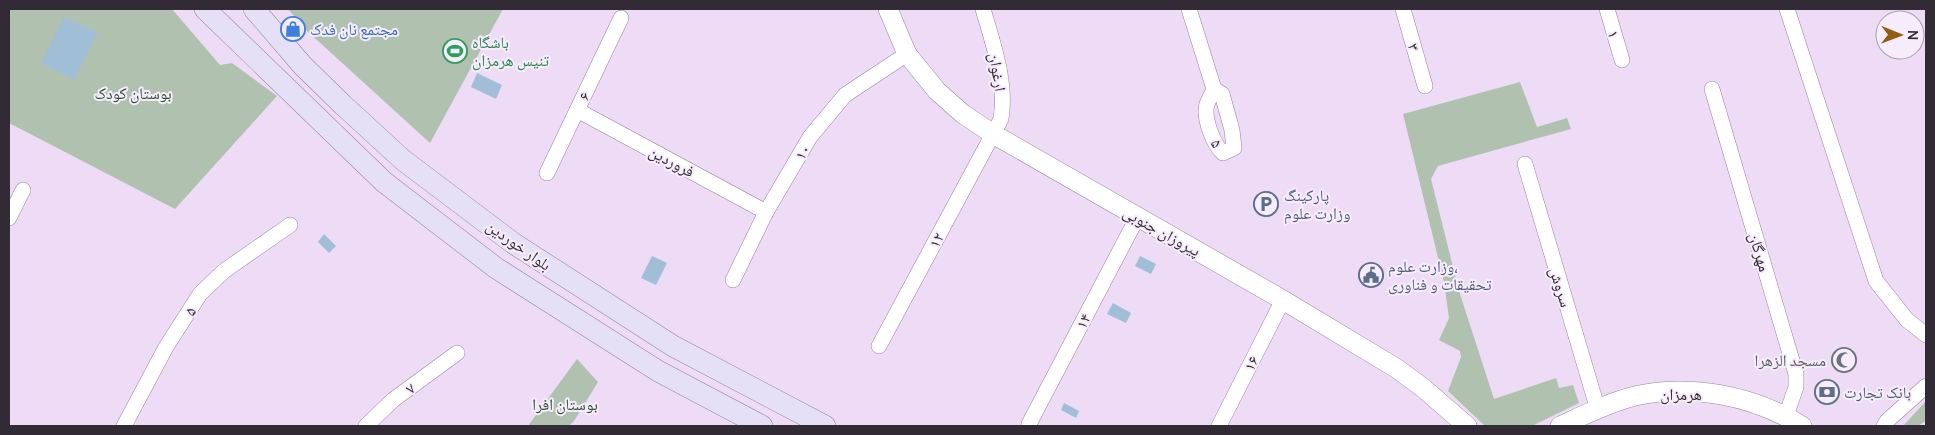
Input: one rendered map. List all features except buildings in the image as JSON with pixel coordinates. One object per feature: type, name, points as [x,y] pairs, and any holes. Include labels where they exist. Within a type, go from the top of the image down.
[{"type":"main road","name":"بلوار خوردین","points":[[205,9],[384,182],[496,268],[658,372],[762,426]]},
{"type":"main road","name":"بلوار خوردین","points":[[254,9],[303,66],[342,105],[403,160],[513,243],[673,346],[825,426]]},
{"type":"street","name":"پیروزان جنوبی","points":[[888,9],[907,54],[937,91],[964,114],[993,134],[1283,300],[1396,368],[1422,386],[1467,426]]},
{"type":"street","name":"ارغوان","points":[[982,9],[996,54],[1001,83],[1003,109],[1001,119],[993,134]]},
{"type":"street","points":[[1189,9],[1214,89]]},
{"type":"street","name":"۳","points":[[1403,9],[1425,86]]},
{"type":"street","name":"۱","points":[[1607,9],[1622,60]]},
{"type":"street","points":[[1787,9],[1876,281],[1907,320],[1926,335]]},
{"type":"street","name":"۶","points":[[546,173],[621,18]]},
{"type":"street","name":"۱۰","points":[[733,280],[766,212],[810,137],[845,95],[907,54]]},
{"type":"street","name":"مهرگان","points":[[1712,89],[1796,374],[1794,421]]},
{"type":"street","name":"فروردین","points":[[577,110],[766,212]]},
{"type":"street","name":"۱۲","points":[[879,346],[993,134]]},
{"type":"street","name":"سروش","points":[[1525,164],[1598,410]]},
{"type":"street","points":[[9,218],[23,190]]},
{"type":"street","name":"۱۴","points":[[1029,424],[1137,218]]},
{"type":"street","name":"۵","points":[[124,426],[166,347],[200,294],[224,270],[290,225]]},
{"type":"street","name":"۱۶","points":[[1219,426],[1283,300]]},
{"type":"street","name":"۷","points":[[366,426],[394,400],[457,353]]},
{"type":"street","points":[[1884,426],[1887,421],[1926,386]]},
{"type":"street","name":"هرمزان","points":[[1560,426],[1637,395],[1678,391],[1738,399],[1763,406],[1794,421]]},
{"type":"green space","name":"بوستان کودک","points":[[9,9],[172,9],[220,65],[232,63],[277,96],[175,209],[9,123]]},
{"type":"green space","points":[[288,9],[503,9],[430,143],[306,30]]},
{"type":"green space","points":[[1520,82],[1537,127],[1567,118],[1571,129],[1438,166],[1431,179],[1459,291],[1494,399],[1556,378],[1559,388],[1573,385],[1579,403],[1532,426],[1485,426],[1448,391],[1461,357],[1460,351],[1439,340],[1449,318],[1444,282],[1403,114]]},
{"type":"green space","name":"بوستان افرا","points":[[577,359],[598,382],[574,421],[569,426],[528,426]]},
{"type":"green space","points":[[1926,401],[1926,421],[1918,426],[1903,426]]},
{"type":"water","points":[[64,17],[98,32],[74,80],[41,63]]},
{"type":"water","points":[[477,73],[502,85],[496,99],[471,87]]},
{"type":"water","points":[[324,234],[336,246],[329,253],[318,242]]},
{"type":"water","points":[[652,256],[667,263],[656,285],[641,278]]},
{"type":"water","points":[[1140,256],[1156,264],[1151,274],[1135,266]]},
{"type":"water","points":[[1113,303],[1131,313],[1126,323],[1107,314]]},
{"type":"water","points":[[1064,403],[1079,411],[1076,418],[1061,410]]},
{"type":"place","name":"مجتمع نان فدک","points":[[293,29]]},
{"type":"place","name":"باشگاه تنیس هرمزان","points":[[455,51]]},
{"type":"place","name":"پارکینگ وزارت علوم","points":[[1266,204]]},
{"type":"place","name":"وزارت علوم، تحقیقات و فناوری","points":[[1371,275]]},
{"type":"place","name":"مسجد الزهرا","points":[[1844,360]]},
{"type":"place","name":"بانک تجارت","points":[[1827,392]]}]
